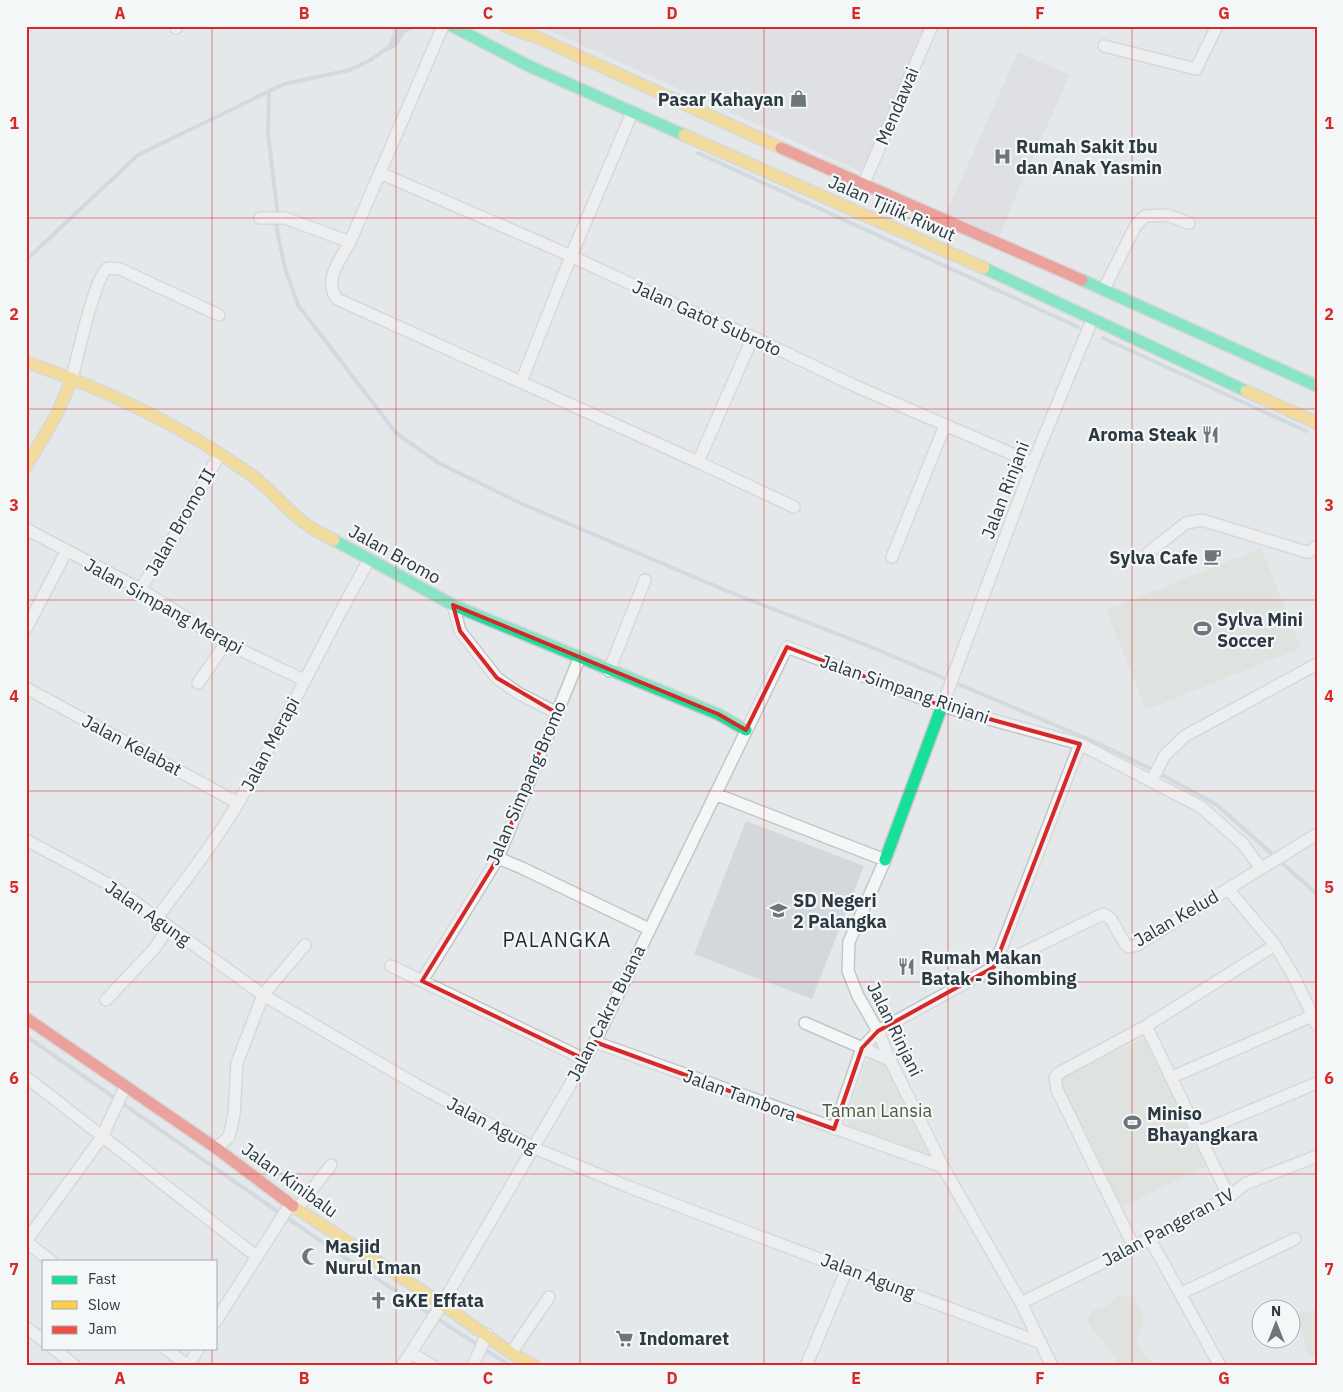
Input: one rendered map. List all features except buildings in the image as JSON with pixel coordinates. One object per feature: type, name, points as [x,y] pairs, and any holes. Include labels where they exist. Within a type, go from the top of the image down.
[{"type":"main road","name":"Jalan Tjilik Riwut","points":[[452,26],[529,66],[1009,280],[1092,320],[1289,405],[1317,423]]},
{"type":"main road","name":"Jalan Tjilik Riwut","points":[[505,26],[541,39],[863,185],[1104,289],[1299,382],[1317,386]]},
{"type":"main road","name":"Jalan Bromo","points":[[26,362],[72,378],[127,402],[186,434],[251,475],[307,525],[453,605],[609,671],[718,714],[746,730]]},
{"type":"main road","points":[[26,467],[57,414],[72,378]]},
{"type":"main road","name":"Jalan Rinjani","points":[[885,860],[942,706]]},
{"type":"main road","name":"Jalan Kinibalu","points":[[26,1018],[216,1148],[294,1206],[487,1334],[511,1353],[535,1366]]},
{"type":"street","points":[[442,26],[350,242],[332,278],[332,289],[337,299],[794,507]]},
{"type":"street","name":"Mendawai","points":[[863,185],[932,26]]},
{"type":"street","points":[[1104,46],[1196,69],[1218,26]]},
{"type":"street","points":[[521,382],[571,256],[632,112]]},
{"type":"street","name":"Jalan Gatot Subroto","points":[[380,173],[571,256],[694,313],[753,337],[853,385],[1033,463]]},
{"type":"street","points":[[1104,289],[1136,225],[1146,216],[1167,215],[1189,223]]},
{"type":"street","points":[[260,218],[285,218],[350,242]]},
{"type":"street","points":[[72,378],[101,273],[108,268],[120,269],[219,315]]},
{"type":"street","name":"Jalan Rinjani","points":[[942,706],[1033,463],[1092,320]]},
{"type":"street","points":[[698,462],[753,337]]},
{"type":"street","points":[[892,557],[945,425]]},
{"type":"street","name":"Jalan Bromo II","points":[[140,590],[174,537],[219,455]]},
{"type":"street","points":[[1148,553],[1186,523],[1202,520],[1303,551],[1309,552],[1317,546]]},
{"type":"street","name":"Jalan Simpang Merapi","points":[[26,529],[140,590],[226,643],[304,680]]},
{"type":"street","points":[[28,627],[66,552]]},
{"type":"street","name":"Jalan Merapi","points":[[157,918],[238,803],[286,718],[304,680],[368,560]]},
{"type":"street","points":[[609,671],[645,580]]},
{"type":"street","points":[[453,605],[460,631],[497,678],[518,693],[555,712]]},
{"type":"street","points":[[198,683],[226,643]]},
{"type":"street","name":"Jalan Simpang Rinjani","points":[[787,647],[942,706],[1080,744],[1153,777],[1225,826],[1243,844],[1260,867]]},
{"type":"street","name":"Jalan Cakra Buana","points":[[402,1366],[442,1304],[595,1042],[787,647]]},
{"type":"street","name":"Jalan Simpang Bromo","points":[[422,981],[498,858],[578,658]]},
{"type":"street","points":[[1153,777],[1160,763],[1184,736],[1317,664]]},
{"type":"street","name":"Jalan Kelabat","points":[[26,688],[238,803]]},
{"type":"street","points":[[834,1129],[862,1048],[878,1031],[994,967],[1080,744]]},
{"type":"street","points":[[715,794],[885,860]]},
{"type":"street","name":"Jalan Kelud","points":[[994,967],[1102,914],[1111,919],[1125,944],[1129,947],[1137,945],[1260,867],[1317,834]]},
{"type":"street","name":"Jalan Agung","points":[[26,840],[114,887],[262,995],[417,1085],[534,1148],[629,1187],[1041,1342]]},
{"type":"street","points":[[498,858],[649,929]]},
{"type":"street","name":"Jalan Rinjani","points":[[885,860],[849,942],[848,970],[858,996],[878,1031],[890,1060],[943,1167],[1021,1303],[1052,1366]]},
{"type":"street","points":[[1172,1077],[1314,1021],[1294,977],[1274,945],[1228,889]]},
{"type":"street","points":[[106,1000],[154,949],[169,927]]},
{"type":"street","points":[[216,1148],[229,1137],[233,1122],[238,1062],[262,995],[305,944]]},
{"type":"street","points":[[1134,1247],[1054,1084],[1055,1077],[1059,1073],[1146,1026],[1274,945]]},
{"type":"street","points":[[391,966],[584,1059]]},
{"type":"street","points":[[805,1024],[890,1060]]},
{"type":"street","points":[[1146,1026],[1229,1197]]},
{"type":"street","name":"Jalan Tambora","points":[[595,1042],[943,1167]]},
{"type":"street","points":[[26,1077],[256,1256]]},
{"type":"street","points":[[1199,1132],[1317,1082]]},
{"type":"street","points":[[50,1260],[26,1242],[102,1136],[125,1087]]},
{"type":"street","name":"Jalan Pangeran IV","points":[[1021,1303],[1150,1239],[1229,1197],[1245,1184],[1317,1156]]},
{"type":"street","points":[[218,1318],[256,1256],[294,1206],[330,1165]]},
{"type":"street","points":[[1150,1239],[1220,1366]]},
{"type":"street","points":[[1180,1294],[1295,1239]]},
{"type":"street","points":[[806,1366],[847,1268]]},
{"type":"street","points":[[511,1353],[549,1297]]},
{"type":"street","points":[[26,1327],[42,1339]]},
{"type":"street","points":[[473,1366],[487,1334]]},
{"type":"street","points":[[55,1350],[75,1366]]},
{"type":"street","points":[[168,1350],[188,1366],[198,1350]]},
{"type":"street","points":[[411,1353],[433,1366]]},
{"type":"highlighted area","points":[[453,605],[718,714],[746,730],[787,647],[942,706],[1080,744],[994,967],[878,1031],[862,1048],[834,1129],[595,1042],[584,1059],[422,981],[498,858],[555,712],[497,678],[460,631]]},
{"type":"shaded area","points":[[396,26],[419,26],[406,32],[395,48],[378,54],[387,48]]},
{"type":"shaded area","name":"Pasar Kahayan","points":[[540,26],[927,26],[862,172]]},
{"type":"shaded area","name":"Rumah Sakit Ibu dan Anak Yasmin","points":[[1018,52],[1070,75],[1018,190],[999,239],[946,214]]},
{"type":"shaded area","name":"SD Negeri 2 Palangka","points":[[746,821],[864,866],[812,999],[694,954]]},
{"type":"green space","name":"Sylva Mini Soccer","points":[[1261,548],[1301,648],[1146,710],[1106,610]]},
{"type":"green space","name":"Miniso Bhayangkara","points":[[1145,1037],[1209,1165],[1120,1208],[1057,1080]]},
{"type":"green space","name":"Taman Lansia","points":[[870,1059],[884,1063],[927,1152],[921,1155],[848,1128],[847,1115],[867,1061]]},
{"type":"green space","points":[[1134,1296],[1143,1318],[1138,1339],[1141,1349],[1152,1361],[1162,1366],[1120,1366],[1113,1353],[1087,1321],[1092,1311],[1108,1305],[1116,1297]]},
{"type":"green space","points":[[1317,1309],[1317,1354],[1308,1356],[1300,1322],[1300,1313]]},
{"type":"waterway","points":[[26,260],[138,155],[284,84],[350,70],[372,59],[390,46]]},
{"type":"waterway","points":[[269,91],[268,133],[277,208],[277,230],[285,268],[298,305],[396,433],[437,462],[520,503],[727,591],[871,647],[1095,742],[1153,770],[1217,805],[1317,894]]},
{"type":"waterway","points":[[698,153],[1078,327]]},
{"type":"waterway","points":[[1103,338],[1306,431]]},
{"type":"waterway","points":[[26,1036],[327,1245],[511,1366]]},
{"type":"traffic: fast","points":[[452,26],[529,66],[684,135]]},
{"type":"traffic: fast","points":[[984,268],[1246,391]]},
{"type":"traffic: fast","points":[[1082,280],[1317,386]]},
{"type":"traffic: fast","points":[[334,540],[453,605],[718,714],[746,730]]},
{"type":"traffic: fast","points":[[885,860],[942,706]]},
{"type":"traffic: slow","points":[[505,26],[541,39],[781,148]]},
{"type":"traffic: slow","points":[[684,135],[984,268]]},
{"type":"traffic: slow","points":[[26,362],[114,397],[197,440],[258,480],[307,525],[334,540]]},
{"type":"traffic: slow","points":[[26,467],[57,414],[72,378]]},
{"type":"traffic: slow","points":[[1246,391],[1317,423]]},
{"type":"traffic: slow","points":[[293,1206],[442,1304],[511,1353],[535,1366]]},
{"type":"traffic: jam","points":[[781,148],[1082,280]]},
{"type":"traffic: jam","points":[[26,1018],[216,1148],[293,1206]]},
{"type":"place","name":"Pasar Kahayan","points":[[798,99]]},
{"type":"place","name":"Rumah Sakit Ibu dan Anak Yasmin","points":[[1002,156]]},
{"type":"place","name":"Aroma Steak","points":[[1211,434]]},
{"type":"place","name":"Sylva Cafe","points":[[1212,557]]},
{"type":"place","name":"Sylva Mini Soccer","points":[[1203,629]]},
{"type":"place","name":"SD Negeri 2 Palangka","points":[[779,910]]},
{"type":"place","name":"Rumah Makan Batak - Sihombing","points":[[907,967]]},
{"type":"place","name":"Miniso Bhayangkara","points":[[1133,1123]]},
{"type":"place","name":"Masjid Nurul Iman","points":[[311,1256]]},
{"type":"place","name":"GKE Effata","points":[[378,1300]]},
{"type":"place","name":"Indomaret","points":[[625,1338]]},
{"type":"district","name":"PALANGKA","points":[[557,939]]}]
